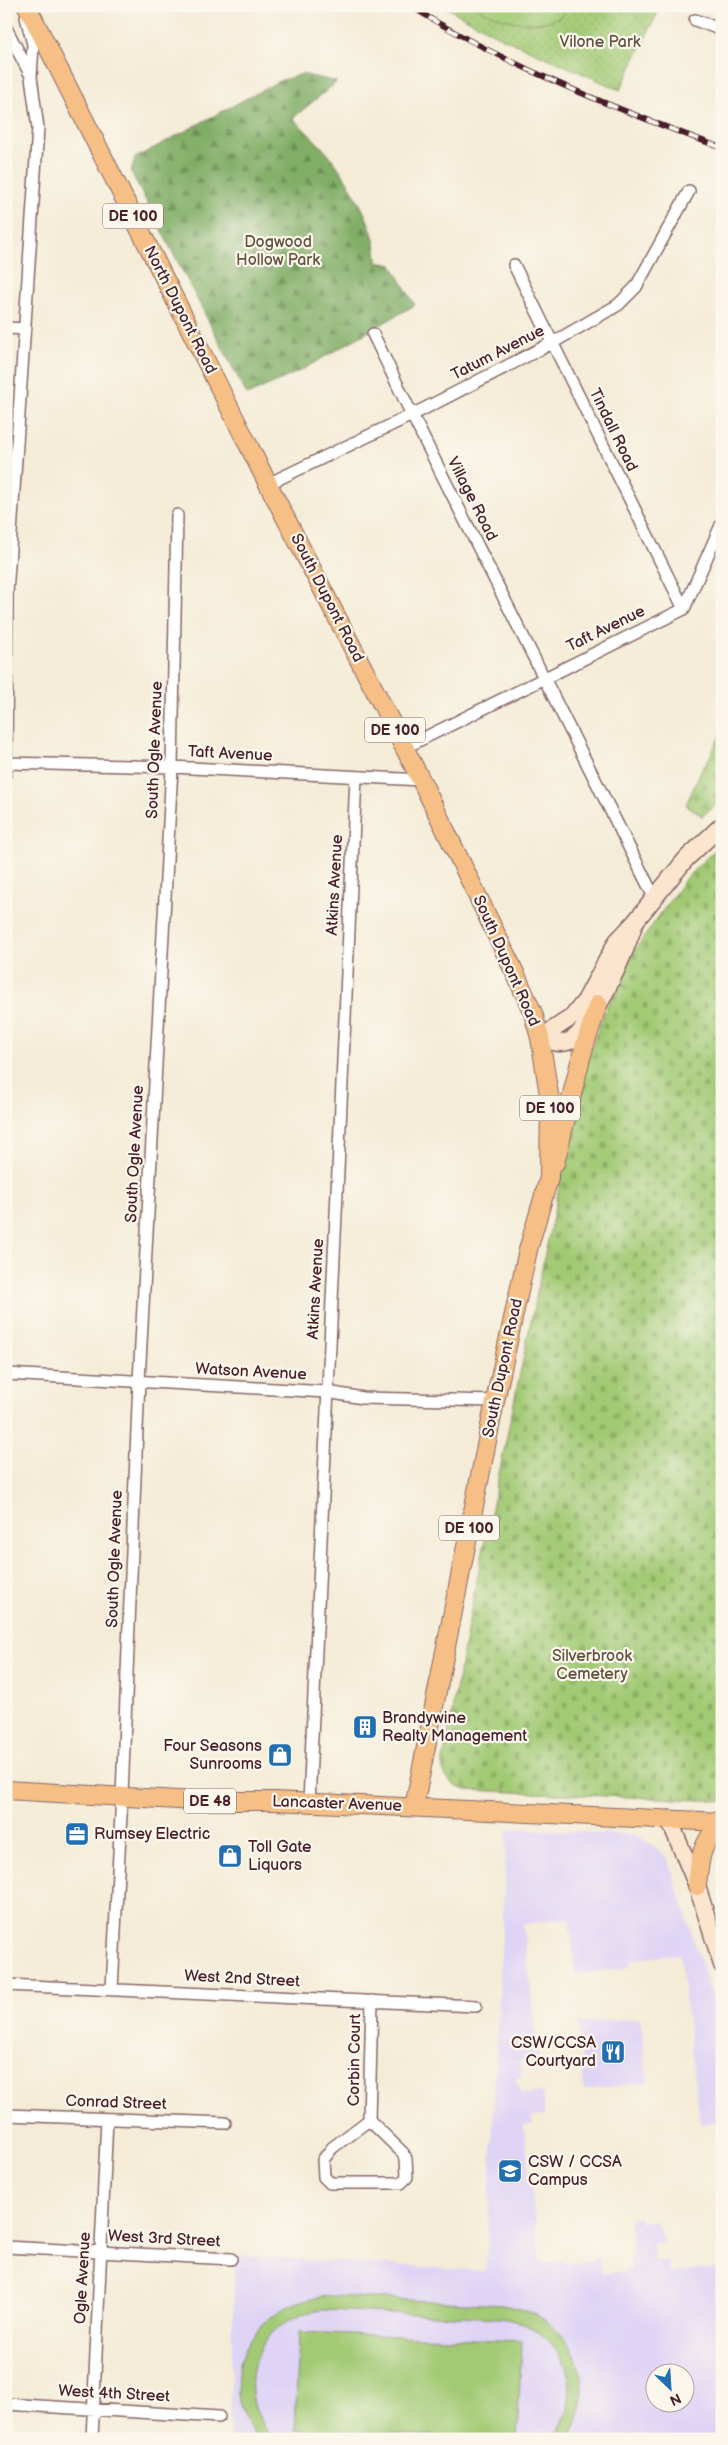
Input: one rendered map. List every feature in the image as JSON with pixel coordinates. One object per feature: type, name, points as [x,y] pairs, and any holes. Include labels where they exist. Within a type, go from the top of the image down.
[{"type":"main road","name":"North Dupont Road","points":[[27,6],[239,426]]},
{"type":"main road","name":"South Dupont Road","points":[[239,426],[421,780],[516,975],[533,1014],[540,1038],[550,1101],[549,1178],[528,1250],[494,1401],[414,1807]]},
{"type":"main road","points":[[540,1038],[572,1017],[584,1001],[616,941],[634,923],[654,896],[686,859],[722,825]]},
{"type":"main road","points":[[540,1038],[556,1043],[568,1042],[591,1019],[625,950],[634,923]]},
{"type":"main road","points":[[549,1178],[553,1172],[582,1054],[598,1004]]},
{"type":"main road","name":"Lancaster Avenue","points":[[6,1790],[122,1795],[195,1801],[309,1803],[668,1819]]},
{"type":"main road","points":[[668,1819],[697,1886],[722,1966]]},
{"type":"main road","name":"DE 48","points":[[668,1819],[721,1822]]},
{"type":"main road","points":[[697,1886],[699,1858],[703,1845],[721,1822]]},
{"type":"street","points":[[6,766],[7,594],[38,128],[31,77],[33,44],[23,6]]},
{"type":"street","points":[[696,20],[722,30]]},
{"type":"street","points":[[6,28],[31,77]]},
{"type":"street","name":"Tatum Avenue","points":[[268,484],[412,415],[552,343],[629,296],[636,287],[688,191]]},
{"type":"street","name":"Tindall Road","points":[[514,265],[684,609]]},
{"type":"street","points":[[6,328],[26,329]]},
{"type":"street","name":"Village Road","points":[[374,334],[412,415],[654,896]]},
{"type":"street","name":"South Ogle Avenue","points":[[122,1795],[139,1381],[172,767],[177,515]]},
{"type":"street","points":[[684,609],[722,523]]},
{"type":"street","name":"Taft Avenue","points":[[404,748],[684,609]]},
{"type":"street","name":"Taft Avenue","points":[[6,766],[172,767],[421,780]]},
{"type":"street","name":"Atkins Avenue","points":[[309,1803],[356,777]]},
{"type":"street","name":"Watson Avenue","points":[[6,1374],[327,1392],[362,1398],[494,1401]]},
{"type":"street","points":[[112,1989],[122,1795]]},
{"type":"street","name":"West 2nd Street","points":[[6,1985],[476,2006]]},
{"type":"street","name":"Corbin Court","points":[[369,2120],[332,2148],[323,2160],[324,2177],[330,2183],[402,2183],[407,2177],[404,2153],[369,2120],[372,2001]]},
{"type":"street","name":"Conrad Street","points":[[6,2114],[225,2124]]},
{"type":"street","name":"Ogle Avenue","points":[[92,2439],[107,2119]]},
{"type":"street","name":"West 3rd Street","points":[[6,2247],[231,2259]]},
{"type":"street","name":"West 4th Street","points":[[6,2404],[219,2417]]},
{"type":"shaded area","name":"CSW / CCSA Campus","points":[[507,1828],[636,1835],[654,1846],[668,1858],[722,2029],[722,2121],[700,2124],[680,1954],[630,1960],[631,1967],[575,1974],[569,1918],[523,1924],[539,2059],[520,2061],[522,2076],[516,2079],[521,2094],[542,2092],[545,2115],[532,2116],[533,2124],[524,2125],[540,2262],[564,2260],[565,2264],[593,2261],[593,2258],[599,2257],[601,2274],[631,2270],[629,2254],[633,2253],[629,2219],[640,2218],[641,2222],[656,2220],[664,2242],[653,2243],[655,2261],[668,2260],[669,2273],[714,2268],[715,2272],[722,2271],[722,2439],[229,2439],[235,2255],[486,2271]]},
{"type":"shaded area","name":"CSW/CCSA Courtyard","points":[[640,2018],[648,2082],[584,2090],[579,2023]]},
{"type":"green space","name":"Vilone Park","points":[[443,6],[661,6],[620,90],[504,39]]},
{"type":"green space","points":[[474,6],[563,6],[564,14],[543,22],[519,22],[494,16]]},
{"type":"green space","name":"Dogwood Hollow Park","points":[[302,74],[337,82],[293,118],[324,150],[340,170],[359,202],[370,226],[374,238],[377,262],[392,265],[415,305],[298,372],[247,395],[131,172],[135,158],[279,81]]},
{"type":"green space","points":[[722,732],[722,800],[702,816],[686,805],[703,766],[705,766]]},
{"type":"green space","name":"Silverbrook Cemetery","points":[[722,843],[722,1801],[462,1789],[450,1782],[442,1765],[476,1584],[583,1073],[601,1020],[627,961],[686,878]]},
{"type":"green space","points":[[334,2296],[501,2305],[525,2310],[545,2320],[561,2334],[572,2351],[580,2370],[582,2391],[579,2413],[571,2436],[569,2439],[553,2439],[564,2419],[569,2399],[569,2380],[564,2362],[553,2346],[539,2333],[521,2323],[499,2318],[325,2310],[301,2314],[282,2325],[267,2339],[256,2358],[252,2378],[253,2399],[261,2420],[275,2439],[258,2439],[243,2415],[238,2390],[239,2366],[248,2344],[263,2325],[282,2309],[307,2300]]},
{"type":"green space","points":[[299,2332],[522,2341],[517,2439],[295,2430]]},
{"type":"railway","points":[[410,6],[485,48],[562,85],[641,118],[722,148]]},
{"type":"place","name":"Brandywine Realty Management","points":[[365,1727]]},
{"type":"place","name":"Four Seasons Sunrooms","points":[[280,1755]]},
{"type":"place","name":"Rumsey Electric","points":[[77,1834]]},
{"type":"place","name":"Toll Gate Liquors","points":[[230,1856]]},
{"type":"place","name":"CSW/CCSA Courtyard","points":[[613,2052]]},
{"type":"place","name":"CSW / CCSA Campus","points":[[510,2171]]}]
